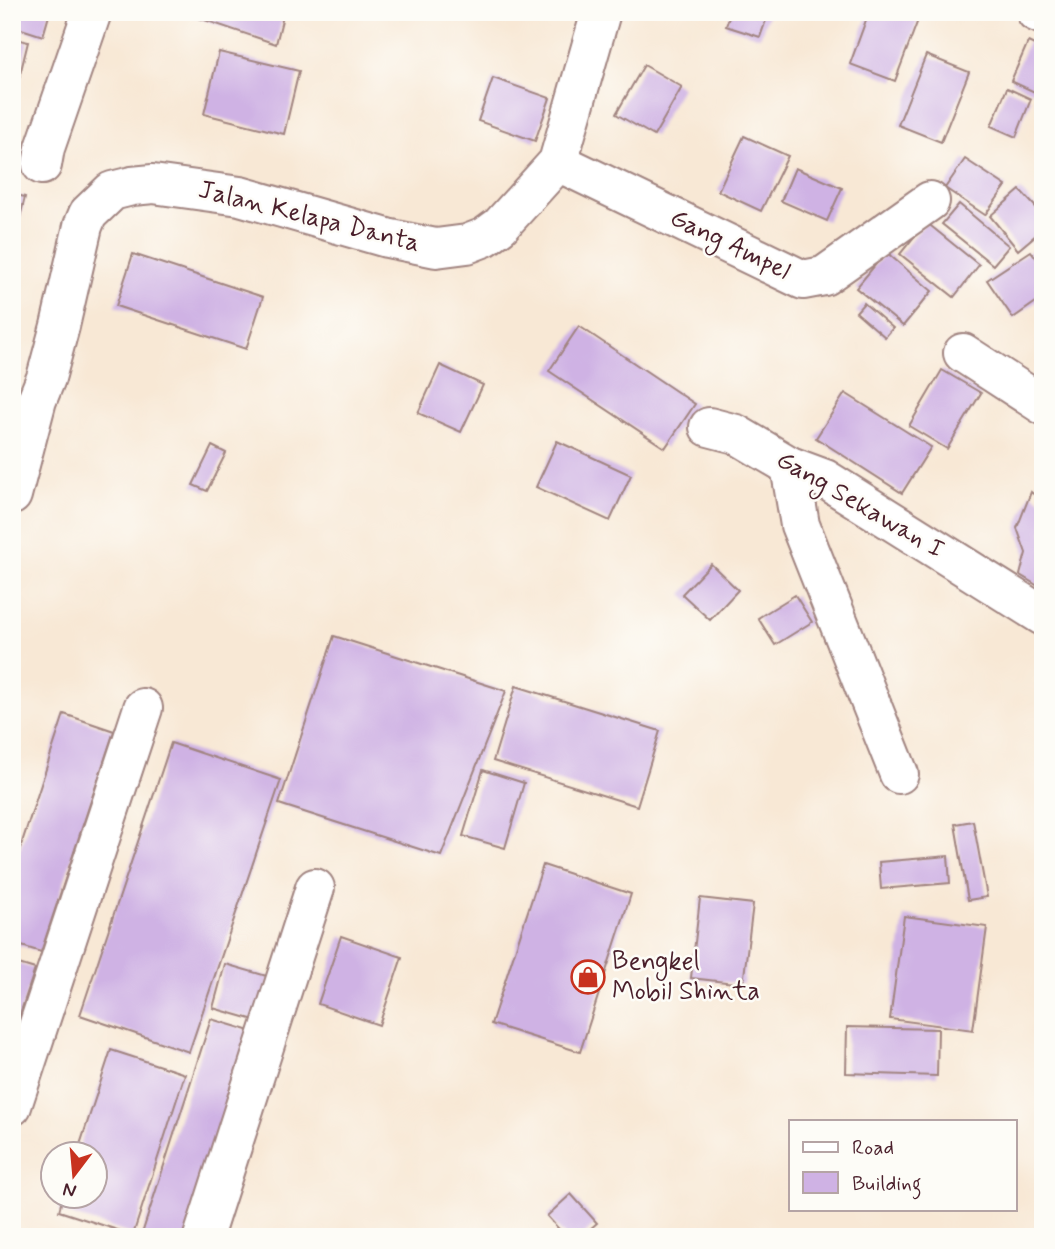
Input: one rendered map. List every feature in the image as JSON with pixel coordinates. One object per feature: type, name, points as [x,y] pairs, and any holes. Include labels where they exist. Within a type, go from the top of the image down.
[{"type":"street","points":[[41,165],[92,12]]},
{"type":"street","name":"Jalan Kelapa Danta","points":[[12,495],[60,326],[83,226],[88,214],[111,191],[153,184],[240,196],[387,239],[436,248],[467,244],[485,237],[500,226],[558,162],[601,12]]},
{"type":"street","points":[[1036,12],[1043,15]]},
{"type":"street","name":"Gang Ampel","points":[[558,162],[803,280],[824,276],[930,201]]},
{"type":"street","points":[[963,353],[1043,405]]},
{"type":"street","name":"Gang Sekawan I","points":[[709,428],[736,434],[790,466],[825,480],[1043,616]]},
{"type":"street","points":[[790,466],[800,525],[899,774]]},
{"type":"street","points":[[12,1106],[143,708]]},
{"type":"street","points":[[203,1237],[315,888]]},
{"type":"building","points":[[12,12],[50,12],[43,36],[12,26]]},
{"type":"building","points":[[181,12],[284,12],[276,44]]},
{"type":"building","points":[[731,12],[769,12],[760,37],[726,26]]},
{"type":"building","points":[[869,12],[921,12],[895,81],[850,64]]},
{"type":"building","points":[[12,38],[28,42],[13,103],[12,103]]},
{"type":"building","points":[[1028,42],[1043,49],[1041,95],[1011,81]]},
{"type":"building","points":[[219,52],[299,71],[284,134],[204,114]]},
{"type":"building","points":[[926,55],[969,72],[941,142],[898,125]]},
{"type":"building","points":[[644,65],[682,87],[654,136],[616,114]]},
{"type":"building","points":[[493,78],[550,98],[535,141],[478,121]]},
{"type":"building","points":[[1007,88],[1031,99],[1016,137],[991,126]]},
{"type":"building","points":[[744,136],[788,156],[761,211],[718,191]]},
{"type":"building","points":[[965,159],[1006,186],[985,215],[945,188]]},
{"type":"building","points":[[795,168],[842,188],[827,221],[781,201]]},
{"type":"building","points":[[1020,190],[1043,215],[1043,229],[1018,250],[990,216]]},
{"type":"building","points":[[12,194],[25,197],[13,246],[12,246]]},
{"type":"building","points":[[959,204],[1009,246],[993,265],[942,224]]},
{"type":"building","points":[[926,222],[979,265],[954,297],[900,254]]},
{"type":"building","points":[[1031,251],[1043,267],[1043,297],[1013,318],[987,280]]},
{"type":"building","points":[[886,252],[932,291],[903,326],[856,288]]},
{"type":"building","points":[[133,254],[263,297],[246,349],[116,306]]},
{"type":"building","points":[[864,303],[893,328],[885,337],[856,312]]},
{"type":"building","points":[[579,326],[695,404],[665,448],[549,371]]},
{"type":"building","points":[[440,365],[483,385],[461,432],[418,413]]},
{"type":"building","points":[[942,370],[981,393],[947,449],[909,426]]},
{"type":"building","points":[[845,393],[931,447],[902,493],[816,438]]},
{"type":"building","points":[[557,441],[631,475],[610,521],[536,487]]},
{"type":"building","points":[[212,446],[226,453],[207,491],[193,485]]},
{"type":"building","points":[[1031,492],[1043,502],[1043,589],[1020,575],[1026,553],[1017,528]]},
{"type":"building","points":[[711,564],[738,590],[710,620],[682,594]]},
{"type":"building","points":[[795,595],[812,622],[775,645],[758,618]]},
{"type":"building","points":[[334,636],[506,691],[441,856],[279,804]]},
{"type":"building","points":[[516,686],[660,731],[637,806],[493,761]]},
{"type":"building","points":[[64,714],[114,731],[41,952],[12,943],[12,873]]},
{"type":"building","points":[[171,743],[281,780],[189,1052],[80,1015]]},
{"type":"building","points":[[483,770],[524,783],[505,848],[463,836]]},
{"type":"building","points":[[973,821],[987,897],[968,900],[955,824]]},
{"type":"building","points":[[948,856],[950,883],[881,889],[879,862]]},
{"type":"building","points":[[543,865],[631,894],[580,1052],[491,1024]]},
{"type":"building","points":[[700,898],[753,904],[743,984],[691,978]]},
{"type":"building","points":[[904,916],[987,927],[973,1030],[890,1019]]},
{"type":"building","points":[[341,936],[402,957],[379,1025],[318,1004]]},
{"type":"building","points":[[12,962],[35,969],[13,1035],[12,1035]]},
{"type":"building","points":[[225,964],[270,977],[258,1021],[213,1008]]},
{"type":"building","points":[[211,1019],[264,1035],[198,1237],[141,1237]]},
{"type":"building","points":[[847,1027],[938,1029],[937,1076],[846,1073]]},
{"type":"building","points":[[111,1050],[185,1074],[133,1235],[59,1211],[108,1210],[108,1140],[82,1140]]},
{"type":"building","points":[[571,1194],[597,1223],[581,1237],[566,1237],[547,1216]]},
{"type":"place","name":"Bengkel Mobil Shinta","points":[[588,977]]}]
